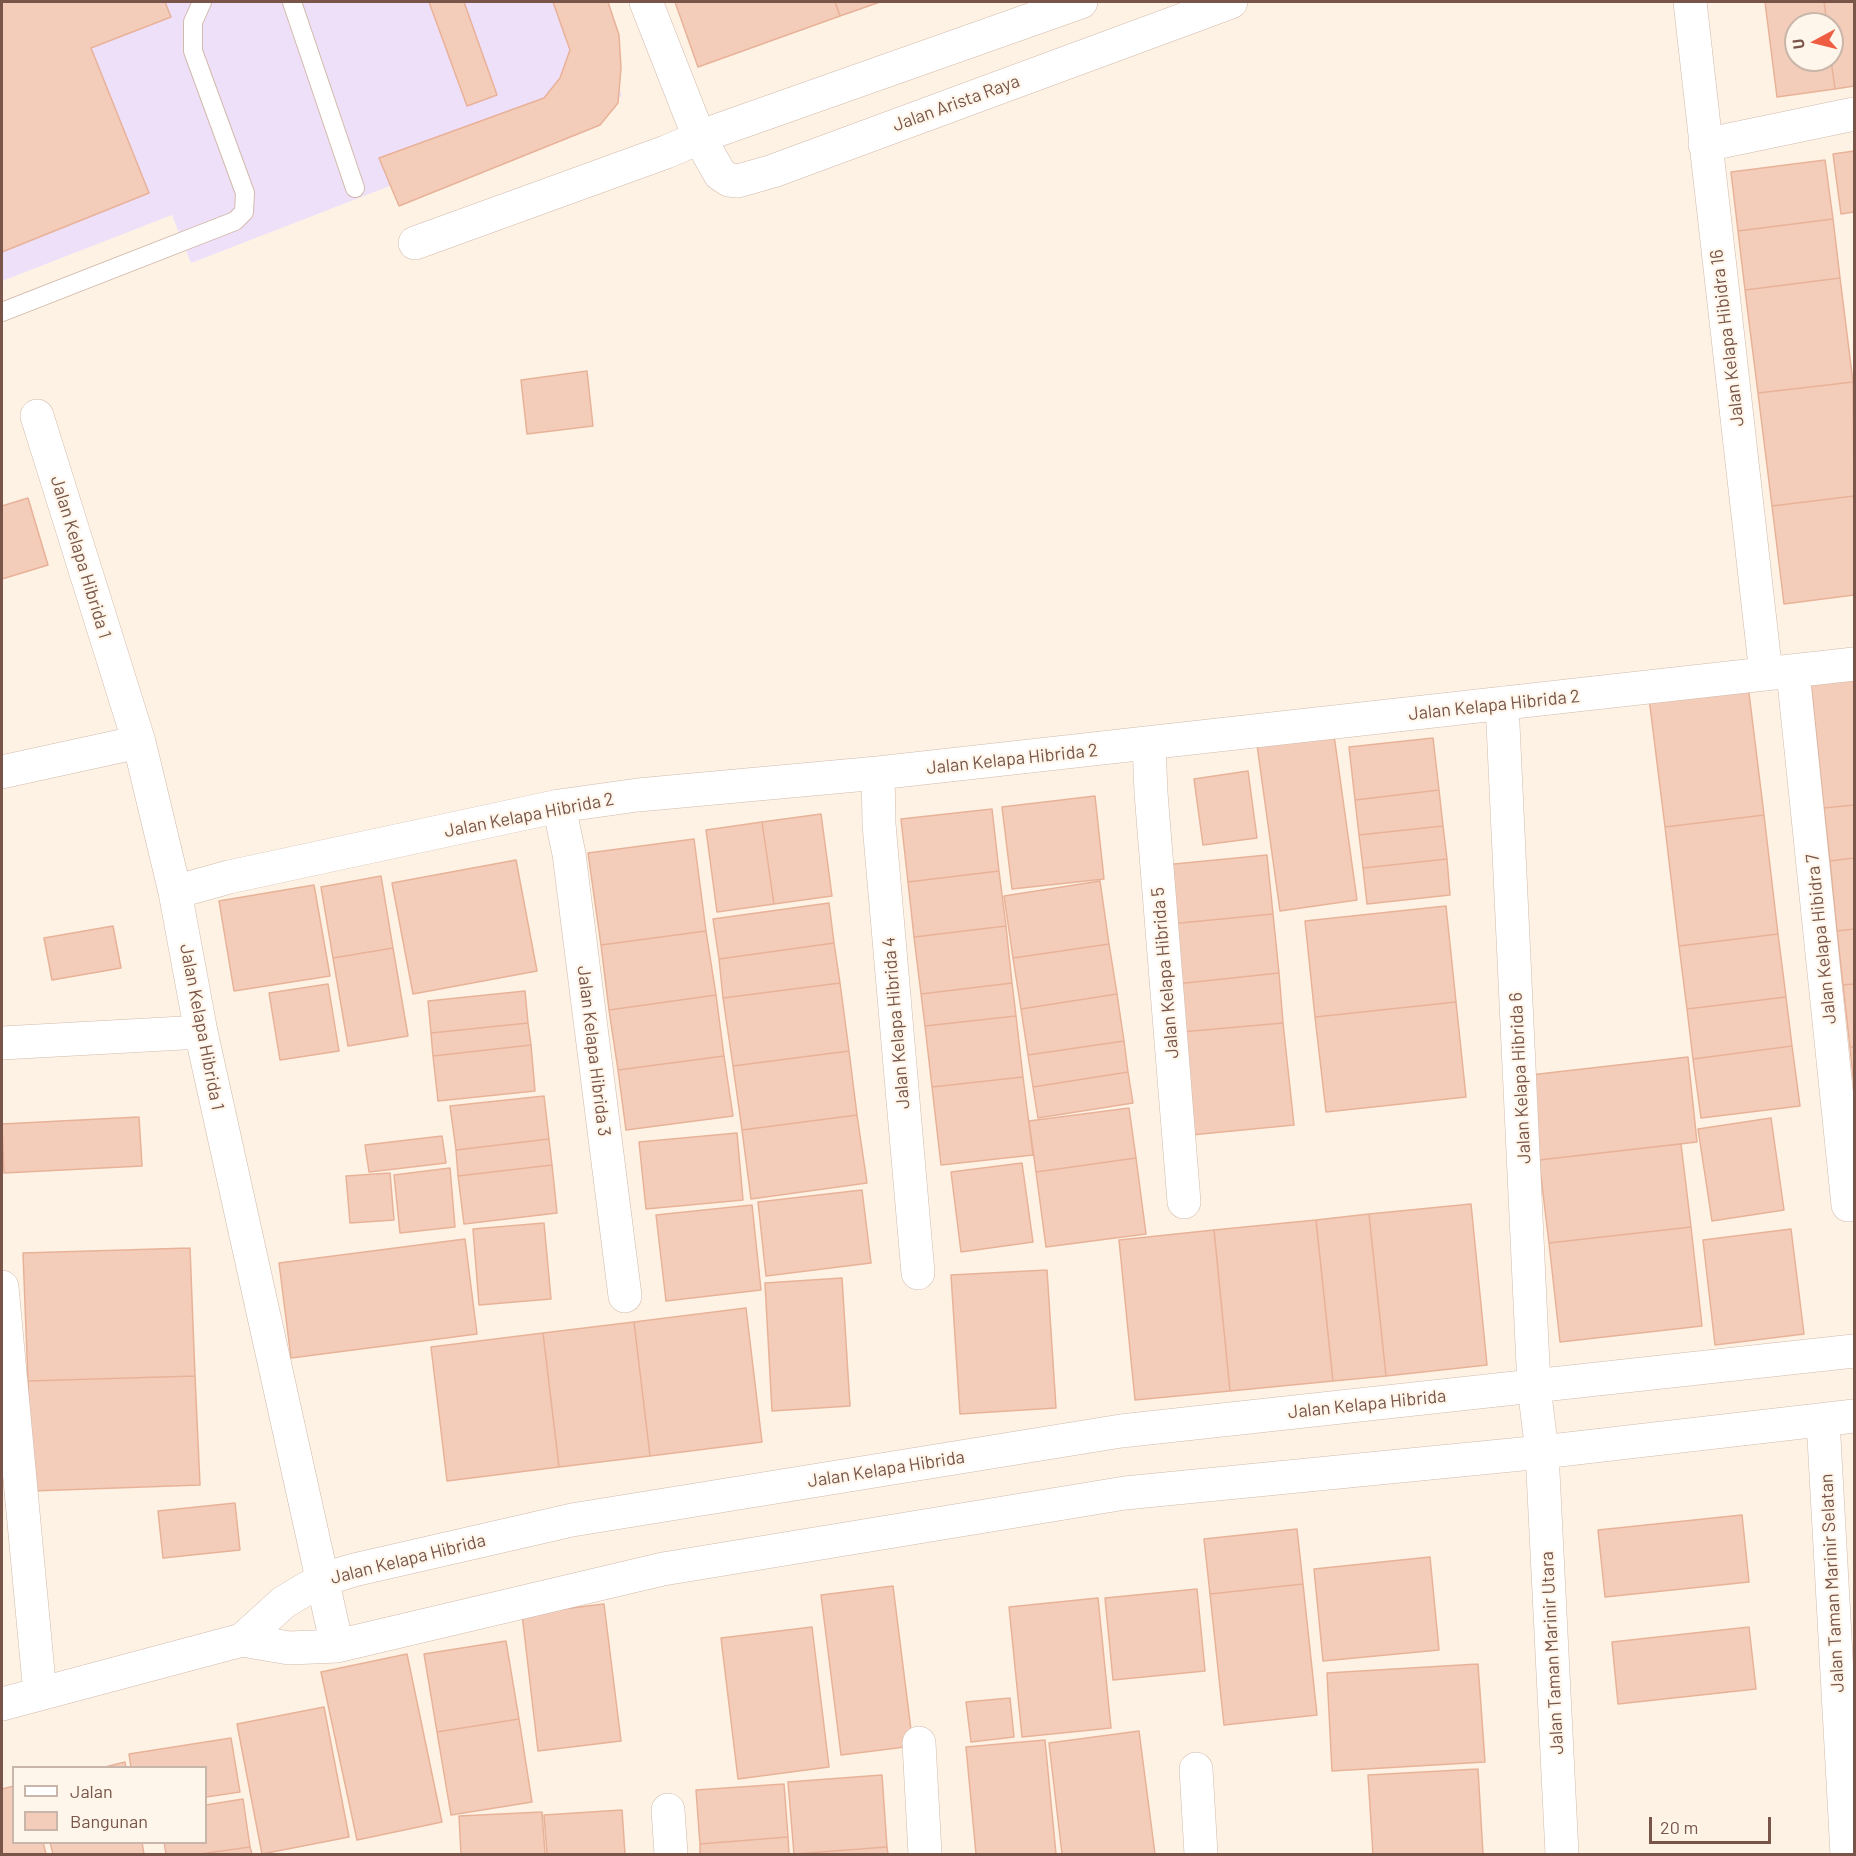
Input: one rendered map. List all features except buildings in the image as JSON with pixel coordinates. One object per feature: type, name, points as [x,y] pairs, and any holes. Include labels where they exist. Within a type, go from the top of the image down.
[{"type":"street","name":"Jalan Arista Raya","points":[[646,2],[699,137],[720,174],[729,180],[738,181],[773,171],[1232,2]]},
{"type":"street","points":[[415,243],[699,137],[1081,2]]},
{"type":"street","name":"Jalan Kelapa Hibidra 16","points":[[1690,2],[1705,145],[1780,673]]},
{"type":"street","points":[[1705,145],[1854,114]]},
{"type":"street","name":"Jalan Kelapa Hibrida 1","points":[[37,417],[139,742],[175,891],[201,1032],[337,1646]]},
{"type":"street","name":"Jalan Kelapa Hibrida 2","points":[[175,891],[559,806],[638,795],[878,773],[1149,744],[1854,664]]},
{"type":"street","name":"Jalan Kelapa Hibidra 7","points":[[1780,673],[1848,1205]]},
{"type":"street","name":"Jalan Kelapa Hibrida 6","points":[[1502,703],[1534,1387],[1542,1452]]},
{"type":"street","points":[[3,769],[139,742]]},
{"type":"street","name":"Jalan Kelapa Hibrida 5","points":[[1149,744],[1150,793],[1184,1202]]},
{"type":"street","name":"Jalan Kelapa Hibrida 4","points":[[878,773],[879,824],[918,1273]]},
{"type":"street","name":"Jalan Kelapa Hibrida 3","points":[[559,806],[569,854],[625,1296]]},
{"type":"street","points":[[2,1043],[201,1032]]},
{"type":"street","points":[[3,1305],[40,1694]]},
{"type":"street","name":"Jalan Kelapa Hibrida","points":[[242,1640],[284,1602],[321,1580],[354,1570],[572,1520],[1121,1431],[1854,1351]]},
{"type":"street","points":[[2,1704],[242,1640],[289,1648],[337,1646],[663,1569],[1114,1495],[1542,1452],[1839,1418]]},
{"type":"street","name":"Jalan Taman Marinir Selatan","points":[[1839,1418],[1847,1854]]},
{"type":"street","name":"Jalan Taman Marinir Utara","points":[[1542,1452],[1562,1854]]},
{"type":"street","points":[[920,1743],[925,1854]]},
{"type":"street","points":[[1196,1769],[1201,1854]]},
{"type":"street","points":[[668,1810],[671,1854]]},
{"type":"lane","points":[[2,312],[236,221],[244,212],[245,193],[193,51],[194,22],[202,2]]},
{"type":"lane","points":[[292,2],[355,188]]},
{"type":"shaded area","points":[[2,2],[586,2],[622,96],[191,263],[172,215],[2,281]]}]
